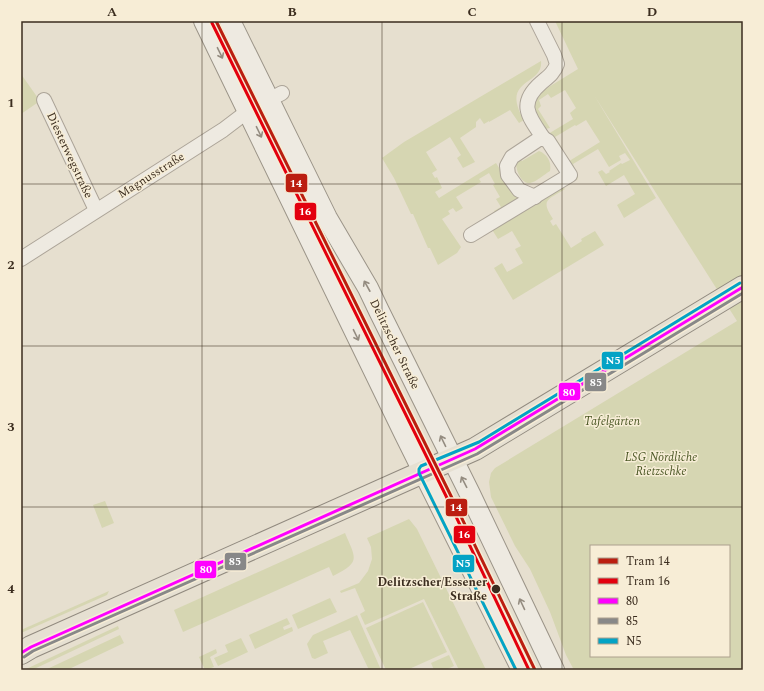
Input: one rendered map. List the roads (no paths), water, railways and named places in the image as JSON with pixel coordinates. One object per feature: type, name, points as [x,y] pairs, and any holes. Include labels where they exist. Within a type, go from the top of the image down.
[{"type":"main road","points":[[204,21],[323,268],[522,670]]},
{"type":"main road","name":"Delitzscher Straße","points":[[230,21],[276,97],[327,218],[368,288],[554,670]]},
{"type":"main road","points":[[24,650],[481,446],[743,287]]},
{"type":"street","points":[[472,235],[570,175],[548,141],[544,139],[528,110],[528,98],[535,88],[552,73],[557,64],[537,21]]},
{"type":"street","name":"Magnusstraße","points":[[21,259],[223,130],[248,111],[276,97]]},
{"type":"street","name":"Diesterwegstraße","points":[[44,100],[96,210]]},
{"type":"street","points":[[535,197],[519,190],[508,175],[507,166],[512,157],[539,139],[544,139]]},
{"type":"tram line","name":"14","points":[[216,21],[454,502],[535,670]]},
{"type":"tram line","name":"16","points":[[212,23],[450,504],[529,670]]},
{"type":"place","name":"Delitzscher/Essener Straße","points":[[496,589]]},
{"type":"park label","name":"Tafelgärten","points":[[612,421]]},
{"type":"park label","name":"LSG Nördliche Rietzschke","points":[[661,464]]}]
